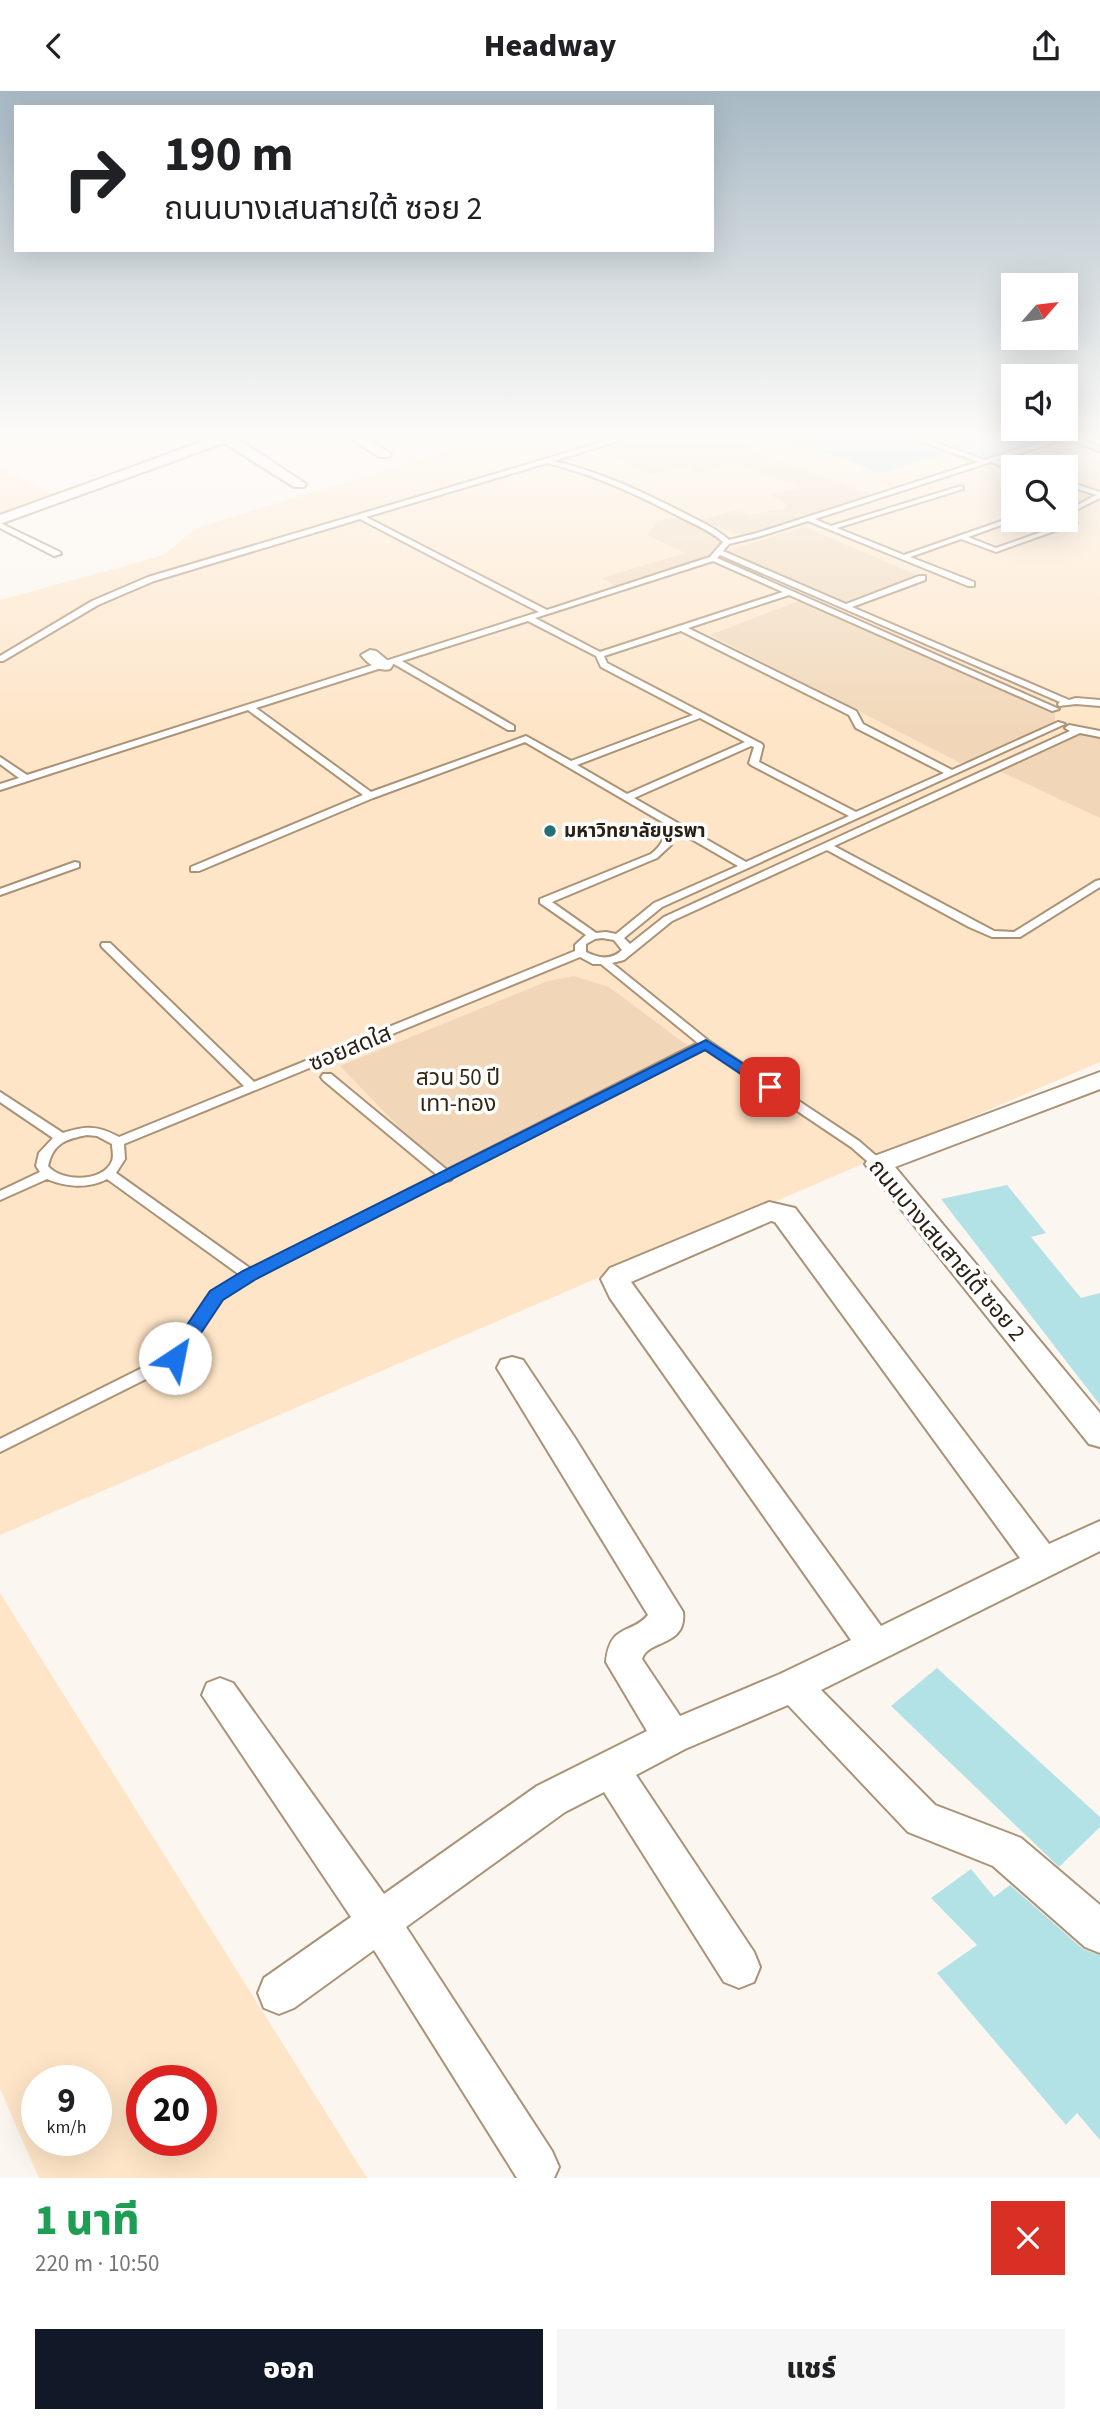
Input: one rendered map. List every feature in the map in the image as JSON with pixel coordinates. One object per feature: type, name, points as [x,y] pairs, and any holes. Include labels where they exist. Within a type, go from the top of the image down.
[{"type":"street","points":[[878,1164],[1100,1080]]},
{"type":"street","name":"ถนนบางเสนสายใต้ ซอย 2","points":[[878,1164],[1100,1435]]},
{"type":"street","points":[[875,1646],[620,1291],[615,1279],[620,1275],[769,1211],[785,1215],[1043,1563]]},
{"type":"street","points":[[512,1368],[665,1612],[666,1621],[661,1627],[628,1644],[624,1650],[624,1662],[673,1737]]},
{"type":"street","points":[[279,1993],[551,1799],[673,1737],[793,1686],[1100,1535]]},
{"type":"street","points":[[793,1686],[922,1819],[1007,1852],[1100,1932]]},
{"type":"street","points":[[220,1695],[380,1923],[536,2167]]},
{"type":"street","points":[[611,1769],[739,1967]]},
{"type":"lane","points":[[21,534],[57,554]]},
{"type":"lane","points":[[0,659],[95,603],[151,579],[298,534]]},
{"type":"lane","points":[[395,534],[547,613]]},
{"type":"lane","points":[[716,534],[727,542]]},
{"type":"lane","points":[[0,787],[250,708],[384,661],[547,613],[716,555],[727,542],[753,534]]},
{"type":"lane","points":[[846,534],[971,584]]},
{"type":"lane","points":[[904,557],[969,534]]},
{"type":"lane","points":[[961,537],[996,550],[1041,534]]},
{"type":"lane","points":[[716,555],[790,592],[1055,709]]},
{"type":"lane","points":[[716,555],[847,606],[1067,702],[1100,703]]},
{"type":"lane","points":[[847,606],[922,579]]},
{"type":"lane","points":[[599,655],[790,592]]},
{"type":"lane","points":[[529,618],[599,655],[604,665],[759,746],[754,763],[856,816]]},
{"type":"lane","points":[[684,629],[853,713],[859,726],[951,773]]},
{"type":"lane","points":[[384,661],[511,728]]},
{"type":"lane","points":[[1055,709],[1067,702]]},
{"type":"lane","points":[[250,708],[370,796]]},
{"type":"lane","points":[[1055,709],[1054,714],[1061,724],[1077,731],[1100,734]]},
{"type":"lane","points":[[571,764],[701,716]]},
{"type":"lane","points":[[618,939],[658,905],[1061,724]]},
{"type":"lane","points":[[594,936],[580,945],[581,953],[590,960],[605,962],[620,958],[668,919],[1077,731]]},
{"type":"lane","points":[[194,869],[370,796],[526,739],[744,865]]},
{"type":"lane","points":[[626,797],[752,742]]},
{"type":"lane","points":[[0,760],[26,779]]},
{"type":"lane","points":[[626,951],[626,946],[618,939],[594,936],[544,901],[654,856],[666,847],[671,838],[668,822]]},
{"type":"lane","points":[[827,846],[973,925],[1002,936],[1016,935],[1100,883]]},
{"type":"lane","points":[[0,892],[75,865]]},
{"type":"lane","points":[[106,945],[252,1087]]},
{"type":"lane","name":"ซอยสดใส","points":[[118,1142],[581,953]]},
{"type":"lane","name":"ถนนบางเสนสายใต้ ซอย 2","points":[[605,962],[706,1044],[856,1144],[878,1164]]},
{"type":"lane","points":[[0,1446],[175,1358],[216,1295],[250,1275],[706,1044]]},
{"type":"lane","points":[[327,1077],[447,1177]]},
{"type":"lane","points":[[0,1096],[61,1138]]},
{"type":"lane","points":[[87,1131],[100,1132],[118,1142],[122,1152],[119,1161],[108,1173],[81,1182],[68,1183],[47,1174],[41,1163],[44,1154],[61,1138],[87,1131]]},
{"type":"lane","points":[[108,1173],[250,1275]]},
{"type":"lane","points":[[0,1196],[47,1174]]},
{"type":"shaded area","name":"มหาวิทยาลัยบูรพา","points":[[188,534],[1100,534],[1100,1062],[0,1535],[0,600],[164,555]]},
{"type":"shaded area","points":[[0,1593],[367,2178],[39,2178],[29,2156],[112,2156],[112,2065],[21,2065],[21,2137],[0,2089]]},
{"type":"green space","points":[[718,534],[725,544],[715,557],[620,589],[602,578],[685,553],[648,535]]},
{"type":"green space","points":[[736,534],[756,534],[745,538]]},
{"type":"green space","points":[[781,534],[822,534],[919,576],[847,604],[726,551]]},
{"type":"green space","points":[[801,600],[886,634],[1055,709],[1055,726],[997,753],[960,763],[710,635]]},
{"type":"green space","points":[[1072,733],[1100,734],[1100,818],[995,769]]},
{"type":"green space","name":"สวน 50 ปี เทา-ทอง","points":[[574,976],[609,987],[691,1048],[451,1169],[447,1177],[340,1066],[548,981]]},
{"type":"building","points":[[1007,1185],[1046,1233],[1031,1237],[1081,1298],[1100,1293],[1100,1405],[941,1199]]},
{"type":"building","points":[[937,1668],[1100,1817],[1100,1827],[1059,1867],[891,1706]]},
{"type":"building","points":[[971,1869],[994,1897],[1010,1885],[1083,1949],[1100,1955],[1100,2140],[1077,2113],[1066,2125],[937,1973],[977,1945],[931,1898]]},
{"type":"place","name":"มหาวิทยาลัยบูรพา","points":[[550,831]]},
{"type":"route","points":[[175,1358],[216,1295],[250,1275],[706,1044],[770,1087]]}]
